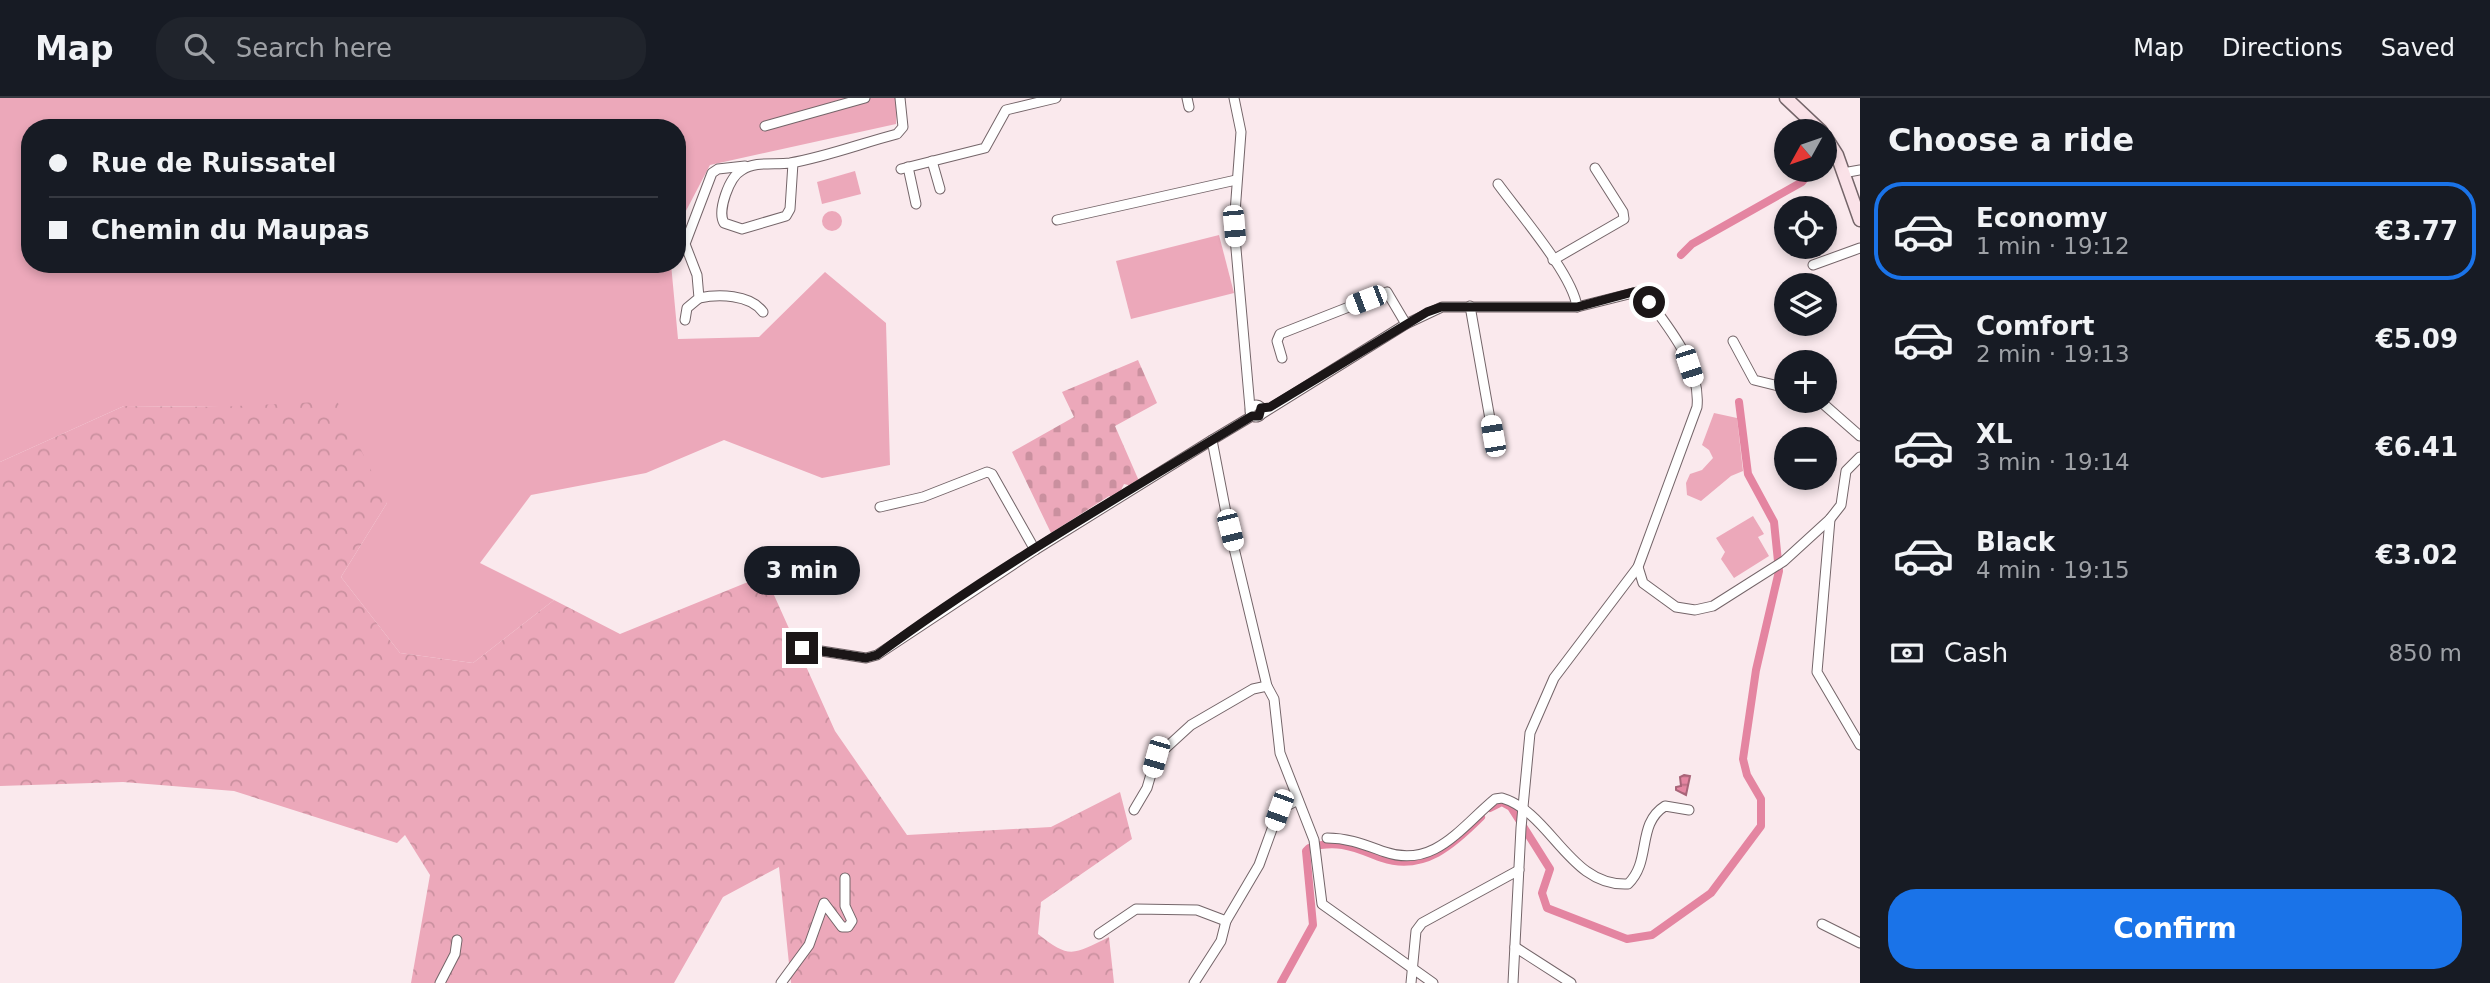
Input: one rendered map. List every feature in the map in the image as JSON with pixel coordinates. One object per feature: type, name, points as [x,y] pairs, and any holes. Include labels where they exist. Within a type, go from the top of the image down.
[{"type":"street","points":[[765,126],[865,98]]},
{"type":"street","points":[[699,298],[697,275],[686,251],[686,238],[712,173],[718,169],[793,163],[901,131],[903,119],[900,98]]},
{"type":"street","points":[[916,204],[904,168],[985,148],[1006,110],[1056,98]]},
{"type":"street","points":[[1234,98],[1241,132],[1234,226],[1249,394],[1258,410]]},
{"type":"street","points":[[1786,98],[1808,119]]},
{"type":"street","points":[[932,161],[940,189]]},
{"type":"street","points":[[750,166],[736,175],[721,212],[724,223],[742,229],[786,216],[790,209],[793,163]]},
{"type":"street","points":[[1838,163],[1860,220]]},
{"type":"street","points":[[1553,260],[1623,219],[1623,212],[1595,168]]},
{"type":"street","points":[[1843,173],[1860,170]]},
{"type":"street","points":[[1057,220],[1236,180]]},
{"type":"street","points":[[1498,184],[1572,289],[1577,307]]},
{"type":"street","points":[[1813,265],[1860,248]]},
{"type":"street","points":[[1282,358],[1277,341],[1280,334],[1387,292],[1406,324]]},
{"type":"street","points":[[802,648],[866,658],[877,655],[1035,550],[1258,410],[1406,324],[1441,307],[1577,307],[1637,292],[1646,298],[1674,338],[1689,366],[1698,395],[1697,407],[1638,566],[1554,678],[1530,733],[1522,813],[1513,983]]},
{"type":"street","points":[[685,320],[687,307],[699,298],[727,296],[747,300],[762,312]]},
{"type":"street","points":[[1470,306],[1493,436]]},
{"type":"street","points":[[1733,341],[1754,380],[1774,385]]},
{"type":"street","points":[[1834,413],[1860,436]]},
{"type":"street","points":[[1212,440],[1228,523],[1267,686],[1274,699],[1280,753],[1315,845],[1322,904],[1433,983]]},
{"type":"street","points":[[1638,566],[1643,583],[1676,607],[1696,610],[1713,606],[1784,561],[1830,519],[1841,505],[1846,471],[1860,457]]},
{"type":"street","points":[[880,507],[923,497],[987,472],[992,474],[1035,550]]},
{"type":"street","points":[[1830,519],[1817,672],[1860,745]]},
{"type":"street","points":[[1135,810],[1147,788],[1156,757],[1191,725],[1254,690],[1267,686]]},
{"type":"street","points":[[1327,838],[1348,838],[1385,852],[1417,855],[1443,846],[1495,799],[1507,800],[1583,870],[1615,885],[1628,884],[1637,876],[1643,860],[1648,822],[1655,812],[1665,806],[1689,810]]},
{"type":"street","points":[[1194,983],[1221,941],[1226,921],[1259,865],[1279,810],[1298,800]]},
{"type":"street","points":[[1411,983],[1416,932],[1422,923],[1519,870]]},
{"type":"street","points":[[781,983],[808,945],[824,903],[842,927],[848,927],[852,921],[845,906],[845,878]]},
{"type":"street","points":[[1099,934],[1136,909],[1197,910],[1226,921]]},
{"type":"street","points":[[1822,924],[1860,943]]},
{"type":"street","points":[[440,983],[455,954],[457,940]]},
{"type":"street","points":[[1515,947],[1571,983]]},
{"type":"green space","points":[[0,98],[898,98],[896,124],[710,165],[686,211],[686,119],[21,119],[21,273],[672,273],[678,339],[759,337],[825,272],[886,323],[890,465],[822,478],[724,440],[646,473],[531,495],[480,563],[554,600],[473,663],[400,653],[341,577],[387,503],[219,407],[124,406],[0,462]]},
{"type":"green space","points":[[855,171],[861,194],[822,204],[817,182]]},
{"type":"green space","points":[[832,211],[839,214],[842,221],[839,228],[832,231],[825,228],[822,221],[825,214]]},
{"type":"green space","points":[[1219,235],[1234,293],[1131,319],[1116,261]]},
{"type":"green space","points":[[1138,360],[1157,403],[1115,426],[1139,481],[1132,486],[1124,484],[1119,494],[1112,498],[1109,496],[1051,533],[1012,452],[1074,417],[1062,392]]},
{"type":"green space","points":[[337,401],[387,503],[341,577],[400,653],[473,663],[554,600],[620,634],[765,575],[835,731],[907,835],[1051,827],[1120,792],[1132,839],[1041,902],[1038,934],[1058,948],[1072,952],[1109,937],[1114,983],[791,983],[779,867],[723,897],[674,983],[411,983],[430,875],[405,835],[397,843],[234,791],[123,782],[0,786],[0,462],[124,406],[219,407]]},
{"type":"green space","points":[[1714,413],[1737,418],[1743,471],[1731,476],[1701,501],[1687,495],[1686,483],[1690,474],[1702,470],[1713,458],[1709,450],[1702,445]]},
{"type":"green space","points":[[1753,516],[1764,534],[1758,537],[1769,556],[1734,578],[1721,559],[1725,552],[1716,538]]},
{"type":"shaded area","points":[[1690,776],[1686,795],[1676,790],[1676,787],[1681,786],[1680,777]]},
{"type":"waterway","points":[[1681,255],[1692,244],[1802,182]]},
{"type":"waterway","points":[[1490,808],[1502,802],[1511,807],[1550,869],[1542,893],[1547,908],[1627,939],[1652,935],[1711,893],[1761,826],[1761,799],[1747,775],[1743,759],[1756,670],[1779,571],[1774,522],[1748,474],[1739,402]]},
{"type":"waterway","points":[[1281,983],[1313,925],[1306,851],[1309,848],[1338,845],[1382,858],[1411,861],[1425,858],[1449,846],[1481,817]]},
{"type":"route","points":[[802,648],[866,658],[877,655],[982,584],[1201,445],[1252,416],[1259,416],[1261,408],[1270,407],[1427,312],[1441,307],[1470,306],[1577,307],[1633,292],[1642,294],[1649,302]]}]
